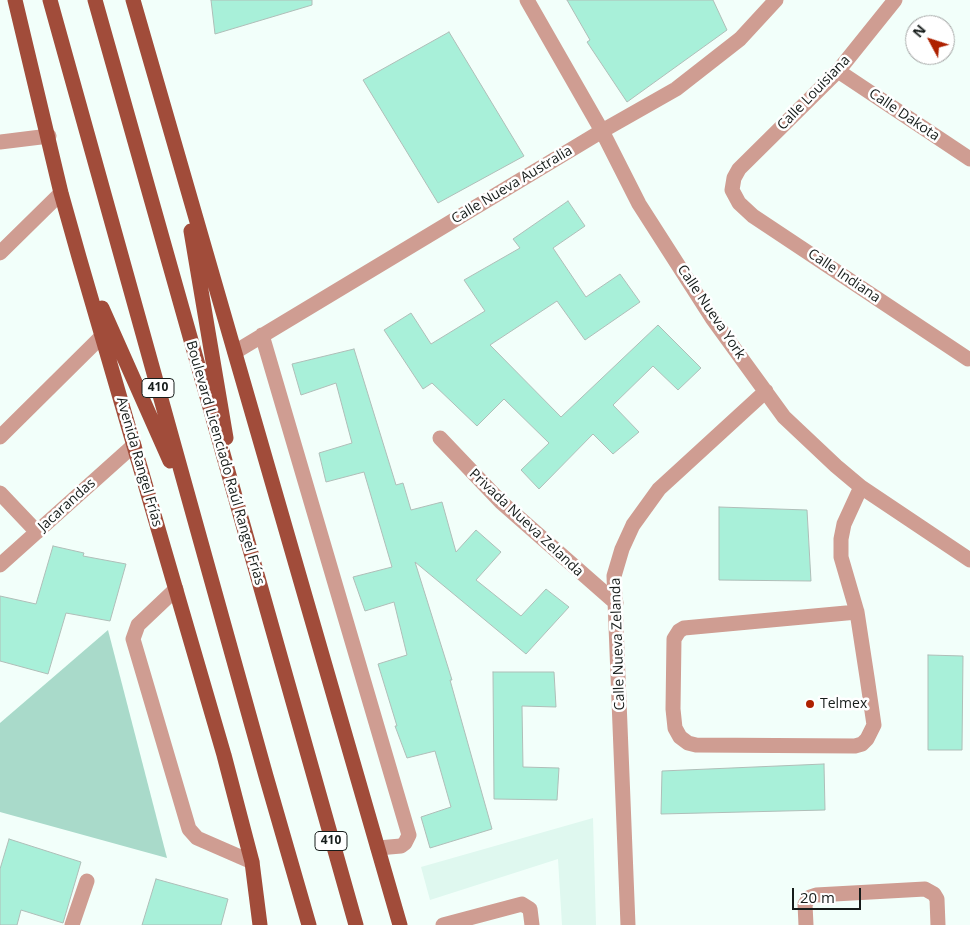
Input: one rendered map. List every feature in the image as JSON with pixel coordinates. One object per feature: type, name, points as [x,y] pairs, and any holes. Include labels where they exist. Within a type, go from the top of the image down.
[{"type":"main road","name":"Avenida Rangel Frías","points":[[15,0],[49,136],[61,193],[224,754],[252,862],[260,925]]},
{"type":"main road","name":"410","points":[[50,0],[309,925]]},
{"type":"main road","name":"Boulevard Licenciado Raúl Rangel Frías","points":[[95,0],[307,757],[356,925]]},
{"type":"main road","points":[[133,0],[400,925]]},
{"type":"main road","points":[[179,160],[240,518]]},
{"type":"main road","points":[[79,257],[191,508]]},
{"type":"street","name":"Calle Nueva York","points":[[527,0],[602,131],[640,204],[712,318],[784,417],[861,487],[970,560]]},
{"type":"street","name":"Calle Nueva Australia","points":[[235,352],[602,131],[676,89],[740,40],[776,0]]},
{"type":"street","name":"Calle Louisiana","points":[[733,184],[739,170],[838,71],[895,0]]},
{"type":"street","name":"Calle Dakota","points":[[838,71],[970,159]]},
{"type":"street","points":[[0,142],[49,136]]},
{"type":"street","name":"Calle Indiana","points":[[733,184],[732,190],[739,203],[753,216],[968,359]]},
{"type":"street","points":[[0,253],[61,193]]},
{"type":"street","points":[[262,335],[409,835],[401,846],[378,848]]},
{"type":"street","points":[[0,437],[102,336]]},
{"type":"street","name":"Calle Nueva Zelanda","points":[[628,925],[614,576],[622,549],[633,525],[659,489],[766,391]]},
{"type":"street","name":"Privada Nueva Zelanda","points":[[440,438],[501,502],[616,604]]},
{"type":"street","name":"Jacarandas","points":[[0,565],[134,445]]},
{"type":"street","points":[[857,612],[684,628],[674,639],[674,728],[680,737],[688,743],[696,745],[855,746],[862,744],[874,725],[857,612],[841,557],[840,539],[844,524],[861,487]]},
{"type":"street","points":[[0,493],[37,532]]},
{"type":"street","points":[[176,589],[138,625],[133,639],[189,829],[198,838],[252,862]]},
{"type":"street","points":[[72,925],[88,881]]},
{"type":"street","points":[[806,925],[805,904],[810,897],[816,895],[924,889],[934,894],[937,899],[938,925]]},
{"type":"street","points":[[443,925],[522,904],[530,909],[532,925]]},
{"type":"shaded area","points":[[593,818],[596,925],[562,925],[558,859],[430,900],[421,867]]},
{"type":"green space","points":[[108,630],[167,858],[0,812],[0,723]]},
{"type":"building","points":[[211,0],[312,0],[312,5],[215,34]]},
{"type":"building","points":[[567,0],[713,0],[727,30],[627,102],[587,42],[590,40]]},
{"type":"building","points":[[449,32],[524,156],[438,203],[363,80]]},
{"type":"building","points":[[568,201],[585,226],[553,248],[586,297],[620,274],[640,302],[585,340],[557,301],[490,345],[561,417],[658,325],[701,368],[678,390],[653,366],[613,405],[639,432],[613,454],[593,434],[539,489],[521,470],[549,443],[504,399],[477,426],[432,383],[423,389],[384,330],[411,313],[431,344],[485,311],[464,280],[520,248],[513,239]]},
{"type":"building","points":[[354,349],[396,485],[403,483],[411,510],[442,502],[456,552],[476,530],[501,552],[476,580],[521,616],[546,589],[569,607],[526,654],[415,562],[452,680],[450,680],[492,829],[430,848],[421,817],[451,807],[435,751],[407,758],[395,726],[397,726],[378,664],[407,655],[394,602],[365,611],[353,577],[392,567],[364,472],[326,482],[319,453],[352,443],[336,383],[301,395],[292,364]]},
{"type":"building","points":[[719,507],[807,510],[811,581],[719,580]]},
{"type":"building","points":[[53,546],[84,553],[83,556],[126,564],[110,621],[66,613],[48,674],[0,661],[0,596],[36,604]]},
{"type":"building","points":[[928,655],[963,656],[962,750],[928,750]]},
{"type":"building","points":[[493,672],[554,672],[556,707],[522,706],[523,767],[559,768],[557,800],[494,799]]},
{"type":"building","points":[[824,764],[825,810],[661,814],[662,771]]},
{"type":"building","points":[[9,839],[81,862],[63,923],[21,910],[17,925],[0,925],[0,869]]},
{"type":"building","points":[[156,879],[228,899],[221,925],[142,925]]},
{"type":"place","name":"Telmex","points":[[810,704]]}]
